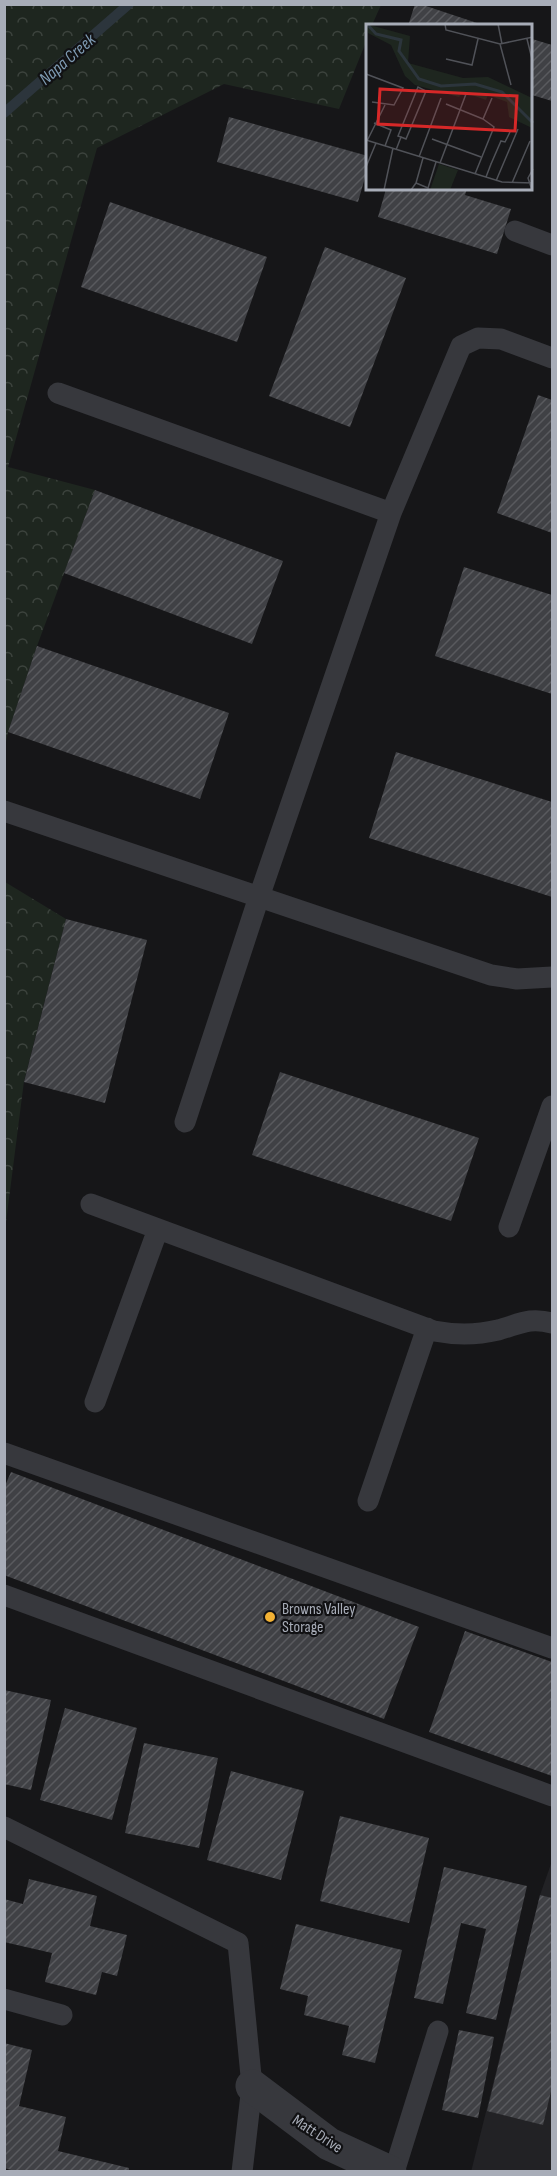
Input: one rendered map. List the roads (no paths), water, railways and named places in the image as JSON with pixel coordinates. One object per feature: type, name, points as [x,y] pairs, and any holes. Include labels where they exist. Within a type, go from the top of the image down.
[{"type":"street","name":"Matt Drive","points":[[252,2086],[329,2144],[392,2172]]},
{"type":"lane","points":[[515,231],[552,245]]},
{"type":"lane","points":[[185,1122],[259,897],[391,513],[461,346],[478,338],[501,339],[552,358]]},
{"type":"lane","points":[[58,393],[391,513]]},
{"type":"lane","points":[[4,811],[491,975],[517,979],[552,977]]},
{"type":"lane","points":[[508,1227],[552,1106]]},
{"type":"lane","points":[[91,1204],[427,1328],[454,1335],[497,1330],[536,1319],[552,1323]]},
{"type":"lane","points":[[95,1402],[158,1229]]},
{"type":"lane","points":[[368,1501],[427,1328]]},
{"type":"lane","points":[[4,1453],[552,1648]]},
{"type":"lane","points":[[4,1595],[552,1796]]},
{"type":"lane","points":[[4,1827],[238,1943],[252,2086],[242,2172]]},
{"type":"lane","points":[[4,1999],[62,2015]]},
{"type":"lane","points":[[392,2172],[438,2031]]},
{"type":"waterway","name":"Napa Creek","points":[[4,113],[129,4]]},
{"type":"place","name":"Browns Valley Storage","points":[[270,1617]]}]
